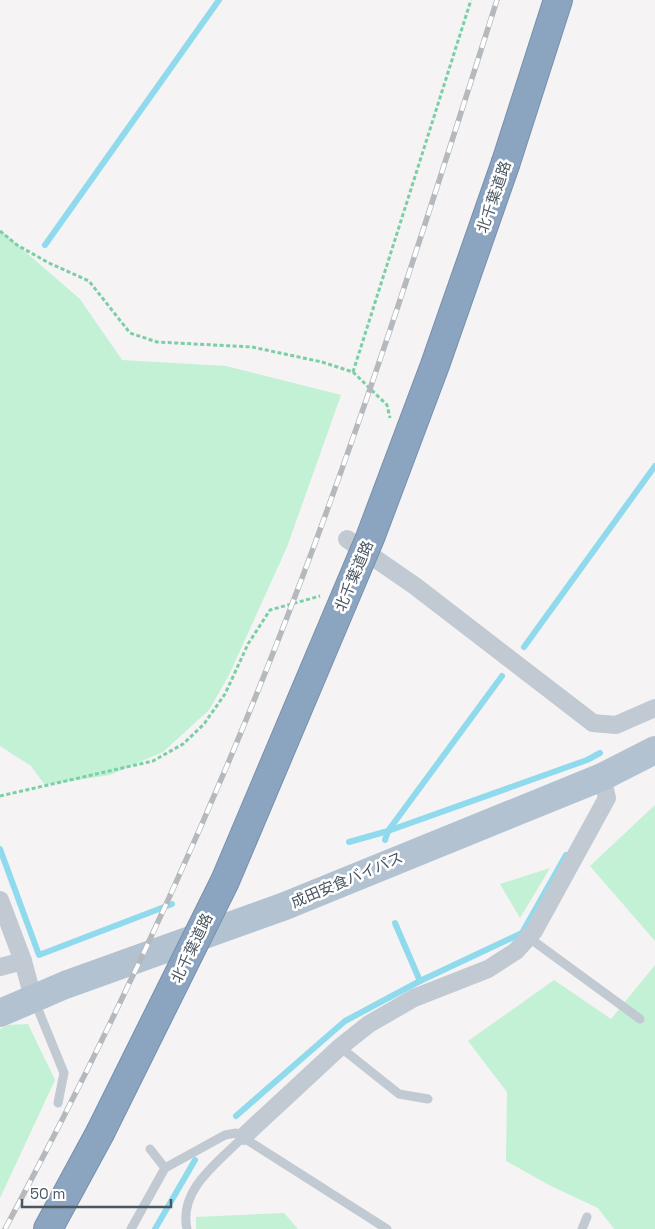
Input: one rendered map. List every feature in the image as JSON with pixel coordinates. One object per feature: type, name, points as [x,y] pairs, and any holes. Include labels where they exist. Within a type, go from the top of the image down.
[{"type":"highway","points":[[506,162],[543,0]]},
{"type":"highway","name":"北千葉道路","points":[[48,1229],[100,1133],[225,881],[370,538],[435,366],[506,162],[558,0]]},
{"type":"highway","name":"北千葉道路","points":[[59,1229],[100,1133]]},
{"type":"main road","name":"成田安食バイパス","points":[[0,1008],[33,998],[285,906],[602,777],[655,750]]},
{"type":"main road","name":"成田安食バイパス","points":[[0,1013],[33,998]]},
{"type":"street","points":[[347,539],[415,586],[593,723],[616,726],[655,708]]},
{"type":"street","points":[[244,1136],[340,1047],[386,1012],[414,998],[488,970],[516,952],[528,937],[607,798],[602,777]]},
{"type":"street","points":[[0,900],[23,961],[33,998]]},
{"type":"street","points":[[0,967],[23,961]]},
{"type":"lane","points":[[528,937],[640,1019]]},
{"type":"lane","points":[[33,998],[64,1073],[58,1103]]},
{"type":"lane","points":[[340,1047],[398,1094],[428,1099]]},
{"type":"lane","points":[[131,1229],[165,1168],[225,1135],[236,1133],[244,1136],[387,1229]]},
{"type":"lane","points":[[187,1229],[185,1209],[193,1188],[244,1136]]},
{"type":"lane","points":[[150,1149],[165,1168]]},
{"type":"lane","points":[[582,1229],[587,1217]]},
{"type":"path","points":[[353,372],[471,0]]},
{"type":"path","points":[[0,231],[17,245],[48,263],[89,281],[130,333],[157,342],[252,346],[322,362],[353,372],[387,405],[391,422]]},
{"type":"path","points":[[0,796],[154,761],[184,744],[204,724],[225,694],[248,644],[270,610],[317,598],[322,594]]},
{"type":"green space","points":[[0,230],[80,299],[122,360],[226,366],[341,395],[287,547],[229,675],[209,710],[163,752],[110,775],[45,785],[31,766],[0,746]]},
{"type":"green space","points":[[655,805],[655,941],[590,866]]},
{"type":"green space","points":[[550,868],[520,918],[500,884]]},
{"type":"green space","points":[[655,965],[655,1229],[614,1229],[598,1208],[549,1185],[506,1161],[507,1092],[468,1041],[554,980],[611,1019]]},
{"type":"green space","points":[[28,1024],[55,1080],[0,1198],[0,1029],[8,1025]]},
{"type":"green space","points":[[284,1213],[298,1229],[196,1229],[196,1217]]},
{"type":"waterway","points":[[45,245],[219,0]]},
{"type":"waterway","points":[[524,647],[655,466]]},
{"type":"waterway","points":[[385,840],[388,831],[502,676]]},
{"type":"waterway","points":[[349,842],[388,831],[587,760],[600,753]]},
{"type":"waterway","points":[[0,849],[39,955],[172,904]]},
{"type":"waterway","points":[[236,1116],[345,1021],[420,981],[522,933],[566,855]]},
{"type":"waterway","points":[[395,923],[420,981]]},
{"type":"waterway","points":[[155,1229],[195,1160]]},
{"type":"railway","points":[[5,1229],[43,1158],[150,940],[216,793],[247,718],[307,564],[365,404],[497,0]]}]
